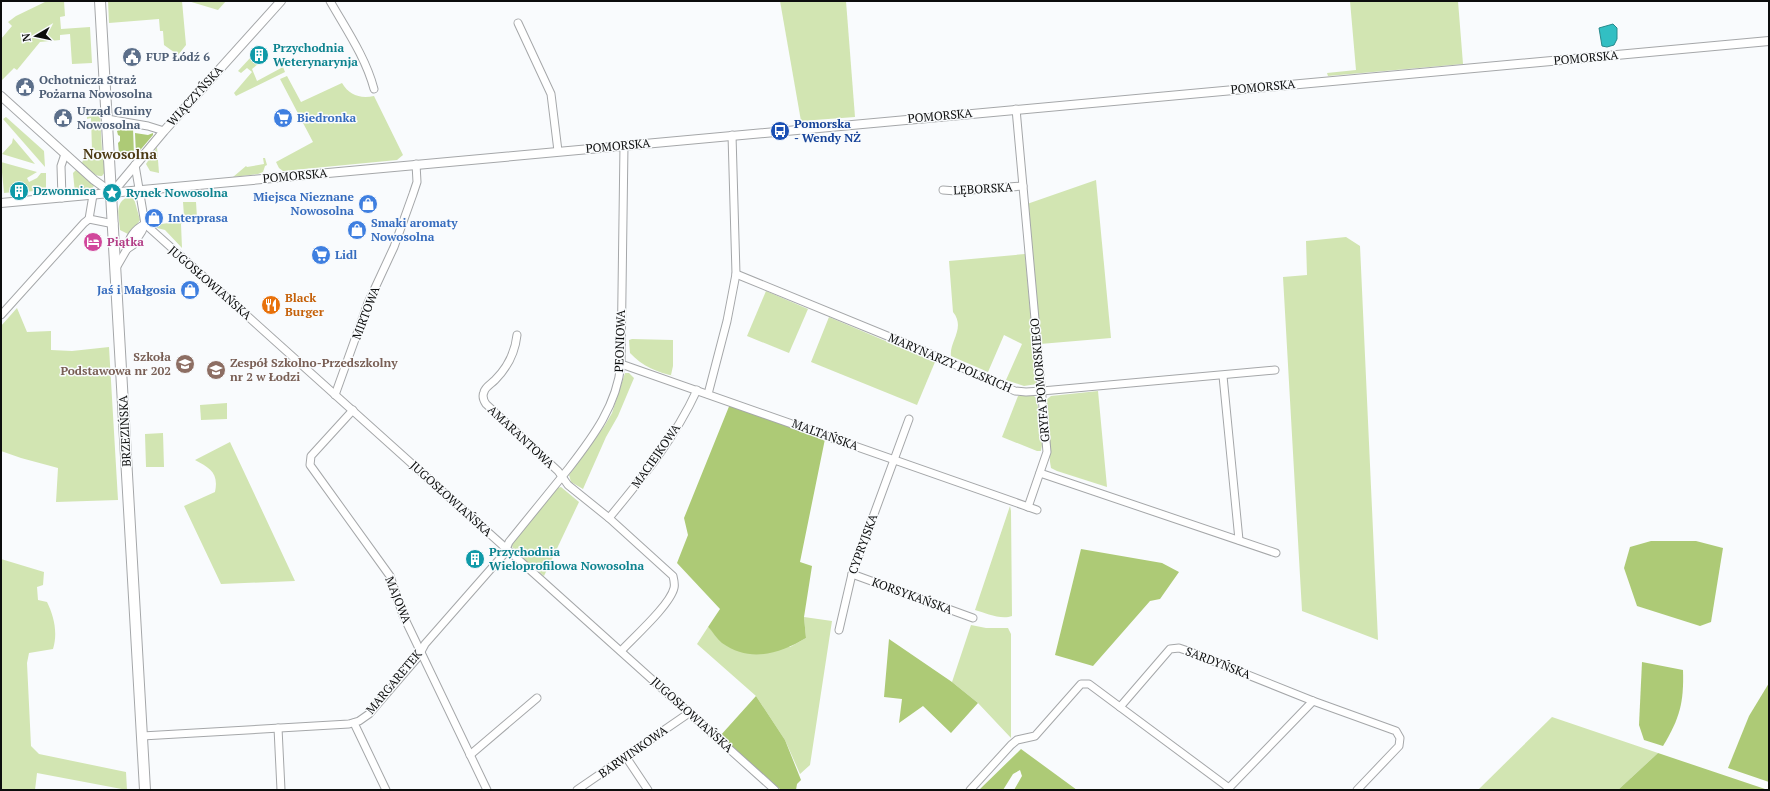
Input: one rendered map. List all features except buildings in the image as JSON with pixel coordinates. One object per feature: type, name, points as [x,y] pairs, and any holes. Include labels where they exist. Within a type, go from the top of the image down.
[{"type":"main road","name":"BRZEZIŃSKA","points":[[100,1],[114,224],[145,790]]},
{"type":"street","name":"WIĄCZYŃSKA","points":[[112,193],[164,131],[281,1]]},
{"type":"street","points":[[330,1],[359,53],[371,78],[374,89]]},
{"type":"street","points":[[518,23],[551,94],[558,151]]},
{"type":"street","name":"POMORSKA","points":[[1,203],[1769,41]]},
{"type":"street","points":[[1,96],[65,154],[112,193]]},
{"type":"street","name":"GRYFA POMORSKIEGO","points":[[1016,109],[1047,452],[1040,473]]},
{"type":"street","points":[[107,119],[152,126],[164,131]]},
{"type":"street","points":[[708,394],[727,321],[736,274],[732,135]]},
{"type":"street","name":"PEONIOWA","points":[[507,548],[509,542],[562,477],[596,432],[607,413],[616,390],[621,364],[624,145]]},
{"type":"street","points":[[62,198],[61,166],[65,154]]},
{"type":"street","name":"MIRTOWA","points":[[335,395],[368,303],[394,247],[413,194],[417,182],[416,164]]},
{"type":"street","points":[[116,268],[136,230],[145,224],[135,165]]},
{"type":"street","name":"LĘBORSKA","points":[[942,190],[956,191],[1023,186]]},
{"type":"street","points":[[1,315],[89,219],[93,195]]},
{"type":"street","points":[[89,219],[114,224]]},
{"type":"street","name":"JUGOSŁOWIAŃSKA","points":[[145,224],[775,790]]},
{"type":"street","name":"MARYNARZY POLSKICH","points":[[736,274],[924,351],[1016,391],[1042,391],[1223,376],[1275,370]]},
{"type":"street","name":"AMARANTOWA","points":[[517,335],[516,345],[510,361],[484,392],[484,401],[558,471],[562,477]]},
{"type":"street","name":"MALTAŃSKA","points":[[621,364],[1037,510]]},
{"type":"street","points":[[1223,376],[1239,540]]},
{"type":"street","name":"MACIEJKOWA","points":[[609,518],[657,459],[678,427],[697,390]]},
{"type":"street","name":"MAJOWA","points":[[353,410],[311,456],[310,465],[390,576],[400,606],[487,790]]},
{"type":"street","name":"CYPRYJSKA","points":[[839,630],[852,574],[908,419]]},
{"type":"street","points":[[1028,507],[1040,473],[1276,553]]},
{"type":"street","points":[[562,477],[568,485],[609,518],[673,576],[674,590],[669,599],[621,651]]},
{"type":"street","name":"MARGARETEK","points":[[142,736],[354,723],[369,714],[421,652],[425,644],[504,554],[507,548]]},
{"type":"street","name":"KORSYKAŃSKA","points":[[852,574],[973,618]]},
{"type":"street","name":"SARDYŃSKA","points":[[1120,706],[1170,649],[1179,648],[1313,701],[1396,731],[1400,738],[1399,746],[1357,790]]},
{"type":"street","points":[[970,790],[1017,740],[1035,736],[1081,684],[1089,684],[1120,706],[1228,789],[1313,701]]},
{"type":"street","points":[[470,755],[537,698]]},
{"type":"street","name":"BARWINKOWA","points":[[577,790],[689,713]]},
{"type":"street","points":[[354,723],[386,790]]},
{"type":"street","points":[[278,728],[281,790]]},
{"type":"street","points":[[626,757],[648,790]]},
{"type":"green space","points":[[47,1],[64,1],[65,16],[60,17],[61,29],[90,27],[92,63],[72,64],[70,34],[60,35],[60,40],[40,42],[17,70],[14,68],[1,81],[1,39],[12,26],[8,22],[16,16]]},
{"type":"green space","points":[[108,1],[182,1],[186,45],[178,55],[164,45],[163,31],[160,31],[159,19],[109,23]]},
{"type":"green space","points":[[188,1],[226,1],[218,10]]},
{"type":"green space","points":[[780,1],[846,1],[855,117],[801,121]]},
{"type":"green space","points":[[1350,1],[1458,1],[1463,64],[1328,76],[1327,73],[1356,70]]},
{"type":"green space","points":[[251,57],[258,64],[252,69],[257,81],[283,67],[285,72],[236,96],[234,93],[252,72],[247,68],[241,73],[238,71]]},
{"type":"green space","points":[[287,76],[301,102],[342,83],[348,91],[355,95],[364,97],[374,96],[403,155],[397,160],[283,171],[279,168],[276,162],[313,142],[280,79]]},
{"type":"green space","points":[[100,113],[102,151],[92,150],[91,118],[87,119],[87,117]]},
{"type":"green space","points":[[6,117],[44,151],[45,167],[3,119]]},
{"type":"green space","points":[[123,126],[133,128],[134,156],[119,153],[118,143],[120,141],[120,136],[118,135],[117,131]]},
{"type":"green space","points":[[135,133],[148,135],[153,133],[153,135],[136,155]]},
{"type":"green space","points":[[13,138],[35,164],[2,154],[12,143]]},
{"type":"green space","points":[[157,147],[159,173],[150,171],[146,164]]},
{"type":"green space","points":[[95,154],[104,156],[105,172],[102,176],[94,174],[82,163],[84,157]]},
{"type":"green space","points":[[263,158],[265,158],[267,165],[265,166],[263,172],[233,177],[246,166],[264,164]]},
{"type":"green space","points":[[1,162],[37,172],[27,178],[29,182],[37,178],[41,173],[46,173],[46,190],[23,192],[22,187],[15,187],[14,192],[4,193]]},
{"type":"green space","points":[[76,170],[94,185],[92,191],[75,193],[73,173]]},
{"type":"green space","points":[[1096,180],[1111,338],[1040,344],[1027,204]]},
{"type":"green space","points":[[133,195],[140,220],[130,235],[120,230],[118,213],[122,201]]},
{"type":"green space","points":[[183,202],[196,202],[197,218],[184,220],[181,224],[182,248],[165,230],[157,228],[155,225],[175,222],[175,217],[184,216]]},
{"type":"green space","points":[[1346,237],[1360,246],[1378,640],[1302,611],[1283,277],[1307,275],[1306,241]]},
{"type":"green space","points":[[1025,254],[1037,384],[1024,386],[1006,380],[1022,344],[1004,335],[988,372],[951,356],[952,345],[958,329],[958,324],[957,318],[953,312],[949,261]]},
{"type":"green space","points":[[766,291],[808,309],[789,353],[747,336]]},
{"type":"green space","points":[[17,308],[27,332],[51,331],[51,350],[72,351],[109,347],[118,500],[56,502],[58,468],[1,451],[1,326]]},
{"type":"green space","points":[[829,317],[935,362],[917,405],[811,362]]},
{"type":"green space","points":[[629,340],[673,340],[673,366],[671,375],[675,376],[662,373],[635,358],[630,353]]},
{"type":"green space","points":[[625,373],[629,373],[634,378],[618,416],[606,437],[583,489],[571,482],[569,475],[612,413]]},
{"type":"green space","points":[[1098,391],[1107,487],[1057,471],[1051,468],[1050,462],[1046,400],[1051,396]]},
{"type":"green space","points":[[1018,396],[1034,396],[1037,399],[1042,445],[1041,451],[1037,451],[1002,437]]},
{"type":"green space","points":[[227,403],[227,419],[201,420],[200,405]]},
{"type":"green space","points":[[730,404],[825,439],[800,562],[812,566],[804,617],[806,638],[796,644],[775,652],[764,654],[743,653],[720,641],[708,627],[720,609],[677,563],[688,535],[684,518]]},
{"type":"green space","points":[[163,433],[164,467],[146,467],[145,434]]},
{"type":"green space","points":[[230,442],[295,581],[221,584],[184,506],[215,492],[216,480],[212,472],[195,460]]},
{"type":"green space","points":[[561,487],[579,502],[544,576],[514,551],[512,546],[513,542],[557,488]]},
{"type":"green space","points":[[1010,506],[1012,616],[993,616],[975,610]]},
{"type":"green space","points":[[1651,541],[1696,541],[1723,548],[1711,622],[1700,626],[1637,606],[1624,568],[1630,547]]},
{"type":"green space","points":[[1081,549],[1162,563],[1179,572],[1160,599],[1150,601],[1093,666],[1055,655]]},
{"type":"green space","points":[[1,559],[44,572],[43,585],[37,587],[38,600],[47,602],[52,613],[55,631],[53,649],[29,653],[27,663],[31,746],[39,754],[126,772],[127,790],[37,773],[35,790],[1,790]]},
{"type":"green space","points":[[804,617],[832,621],[810,765],[800,774],[785,740],[756,696],[697,644],[708,627],[722,642],[790,647],[806,638]]},
{"type":"green space","points":[[971,625],[986,628],[1008,628],[1011,634],[1011,738],[978,703],[952,682]]},
{"type":"green space","points":[[889,639],[952,682],[978,703],[951,733],[923,706],[899,723],[902,699],[884,697]]},
{"type":"green space","points":[[1642,662],[1683,670],[1683,691],[1680,710],[1663,746],[1644,740],[1639,725]]},
{"type":"green space","points":[[1769,683],[1769,782],[1728,768],[1749,716]]},
{"type":"green space","points":[[756,696],[785,740],[801,780],[797,784],[796,790],[781,790],[720,736]]},
{"type":"green space","points":[[1552,717],[1658,753],[1618,790],[1478,790]]},
{"type":"green space","points":[[1021,749],[1077,790],[1014,790],[1022,776],[1020,770],[1013,774],[1003,790],[979,790]]},
{"type":"green space","points":[[1658,753],[1768,790],[1618,790]]},
{"type":"water","points":[[1613,24],[1617,28],[1617,39],[1614,45],[1607,47],[1602,46],[1599,28]]},
{"type":"place","name":"Przychodnia Weterynarynja","points":[[259,55]]},
{"type":"place","name":"FUP Łódź 6","points":[[132,57]]},
{"type":"place","name":"Ochotnicza Straż Pożarna Nowosolna","points":[[25,87]]},
{"type":"place","name":"Urząd Gminy Nowosolna","points":[[63,118]]},
{"type":"place","name":"Biedronka","points":[[283,118]]},
{"type":"place","name":"Pomorska - Wendy NŻ","points":[[780,131]]},
{"type":"place","name":"Dzwonnica","points":[[19,191]]},
{"type":"place","name":"Rynek Nowosolna","points":[[112,193]]},
{"type":"place","name":"Miejsca Nieznane Nowosolna","points":[[368,204]]},
{"type":"place","name":"Interprasa","points":[[154,218]]},
{"type":"place","name":"Smaki aromaty Nowosolna","points":[[357,230]]},
{"type":"place","name":"Piątka","points":[[93,242]]},
{"type":"place","name":"Lidl","points":[[321,255]]},
{"type":"place","name":"Jaś i Małgosia","points":[[190,290]]},
{"type":"place","name":"Black Burger","points":[[271,305]]},
{"type":"place","name":"Szkoła Podstawowa nr 202","points":[[185,364]]},
{"type":"place","name":"Zespół Szkolno-Przedszkolny nr 2 w Łodzi","points":[[216,370]]},
{"type":"place","name":"Przychodnia Wieloprofilowa Nowosolna","points":[[475,559]]},
{"type":"district","name":"Nowosolna","points":[[120,154]]}]
